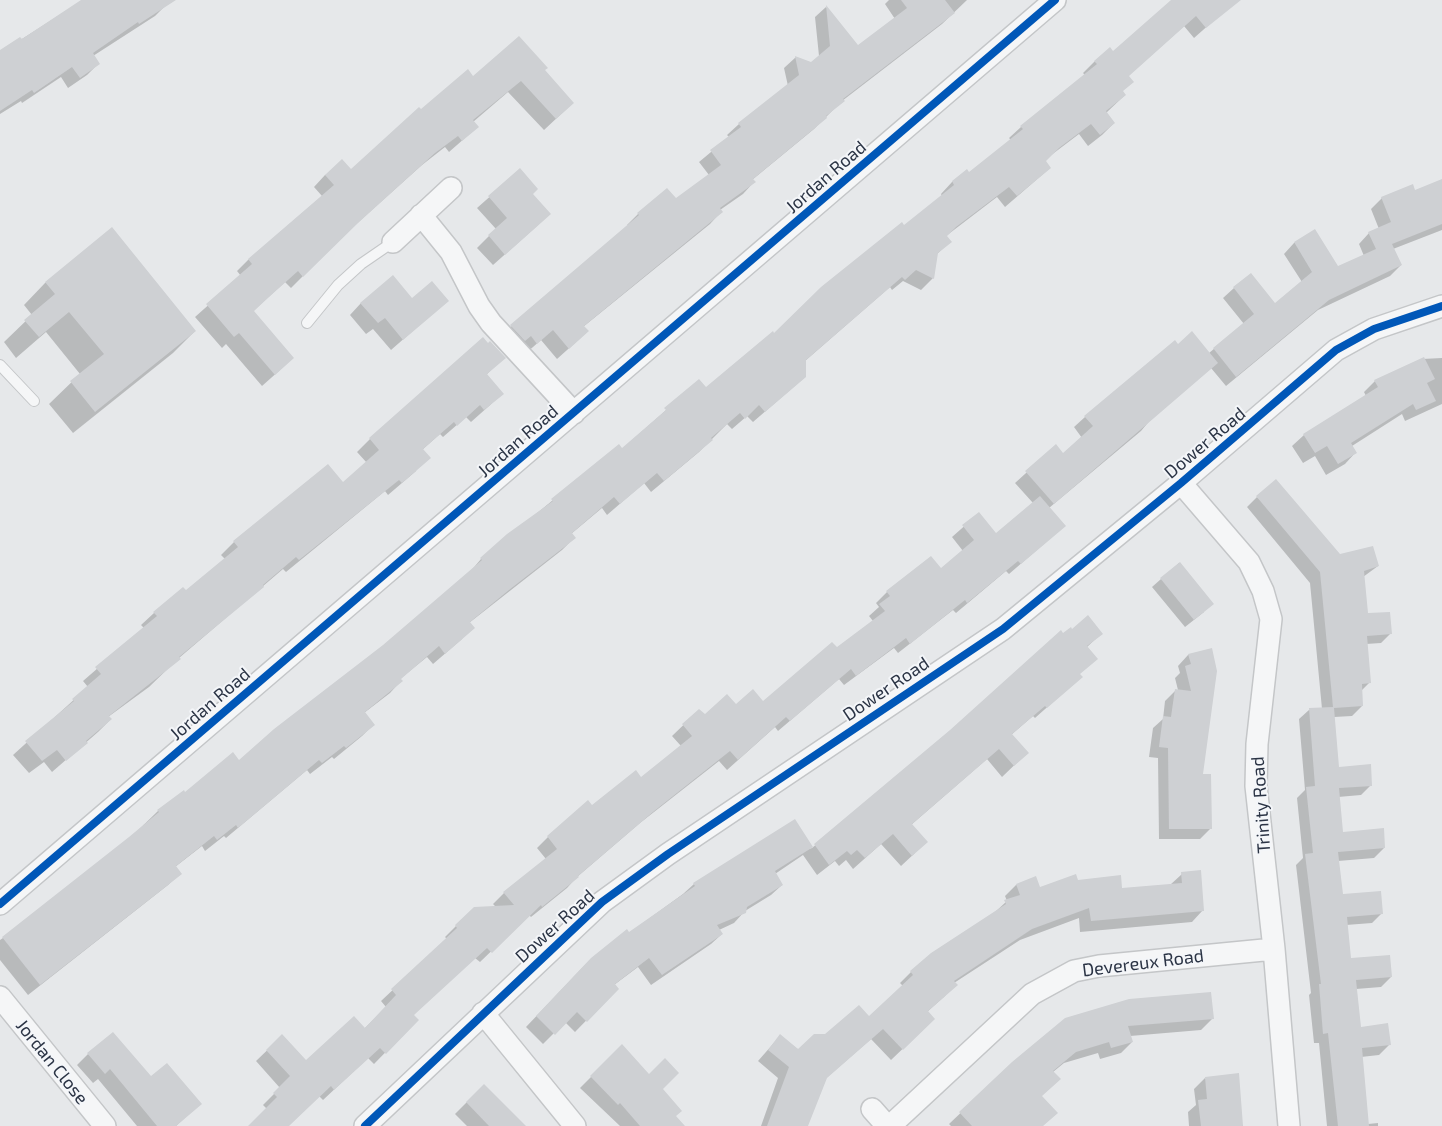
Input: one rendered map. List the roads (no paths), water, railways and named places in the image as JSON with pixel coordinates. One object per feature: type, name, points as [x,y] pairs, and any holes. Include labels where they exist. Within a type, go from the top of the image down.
[{"type":"street","name":"Jordan Road","points":[[0,904],[1055,0]]},
{"type":"street","points":[[393,242],[451,188]]},
{"type":"street","points":[[421,215],[451,252],[490,323],[574,413]]},
{"type":"street","name":"Dower Road","points":[[366,1126],[602,902],[668,854],[1002,629],[1181,483],[1336,350],[1374,329],[1442,306]]},
{"type":"street","name":"Trinity Road","points":[[1181,483],[1248,562],[1263,591],[1271,620],[1257,744],[1256,786],[1274,949],[1289,1126]]},
{"type":"street","name":"Devereux Road","points":[[872,1109],[889,1126],[1032,994],[1074,971],[1099,966],[1274,949]]},
{"type":"street","name":"Jordan Close","points":[[0,997],[105,1126]]},
{"type":"street","points":[[483,1013],[575,1126]]},
{"type":"lane","points":[[306,323],[338,285],[361,264],[393,242]]},
{"type":"lane","points":[[0,364],[34,402]]}]
